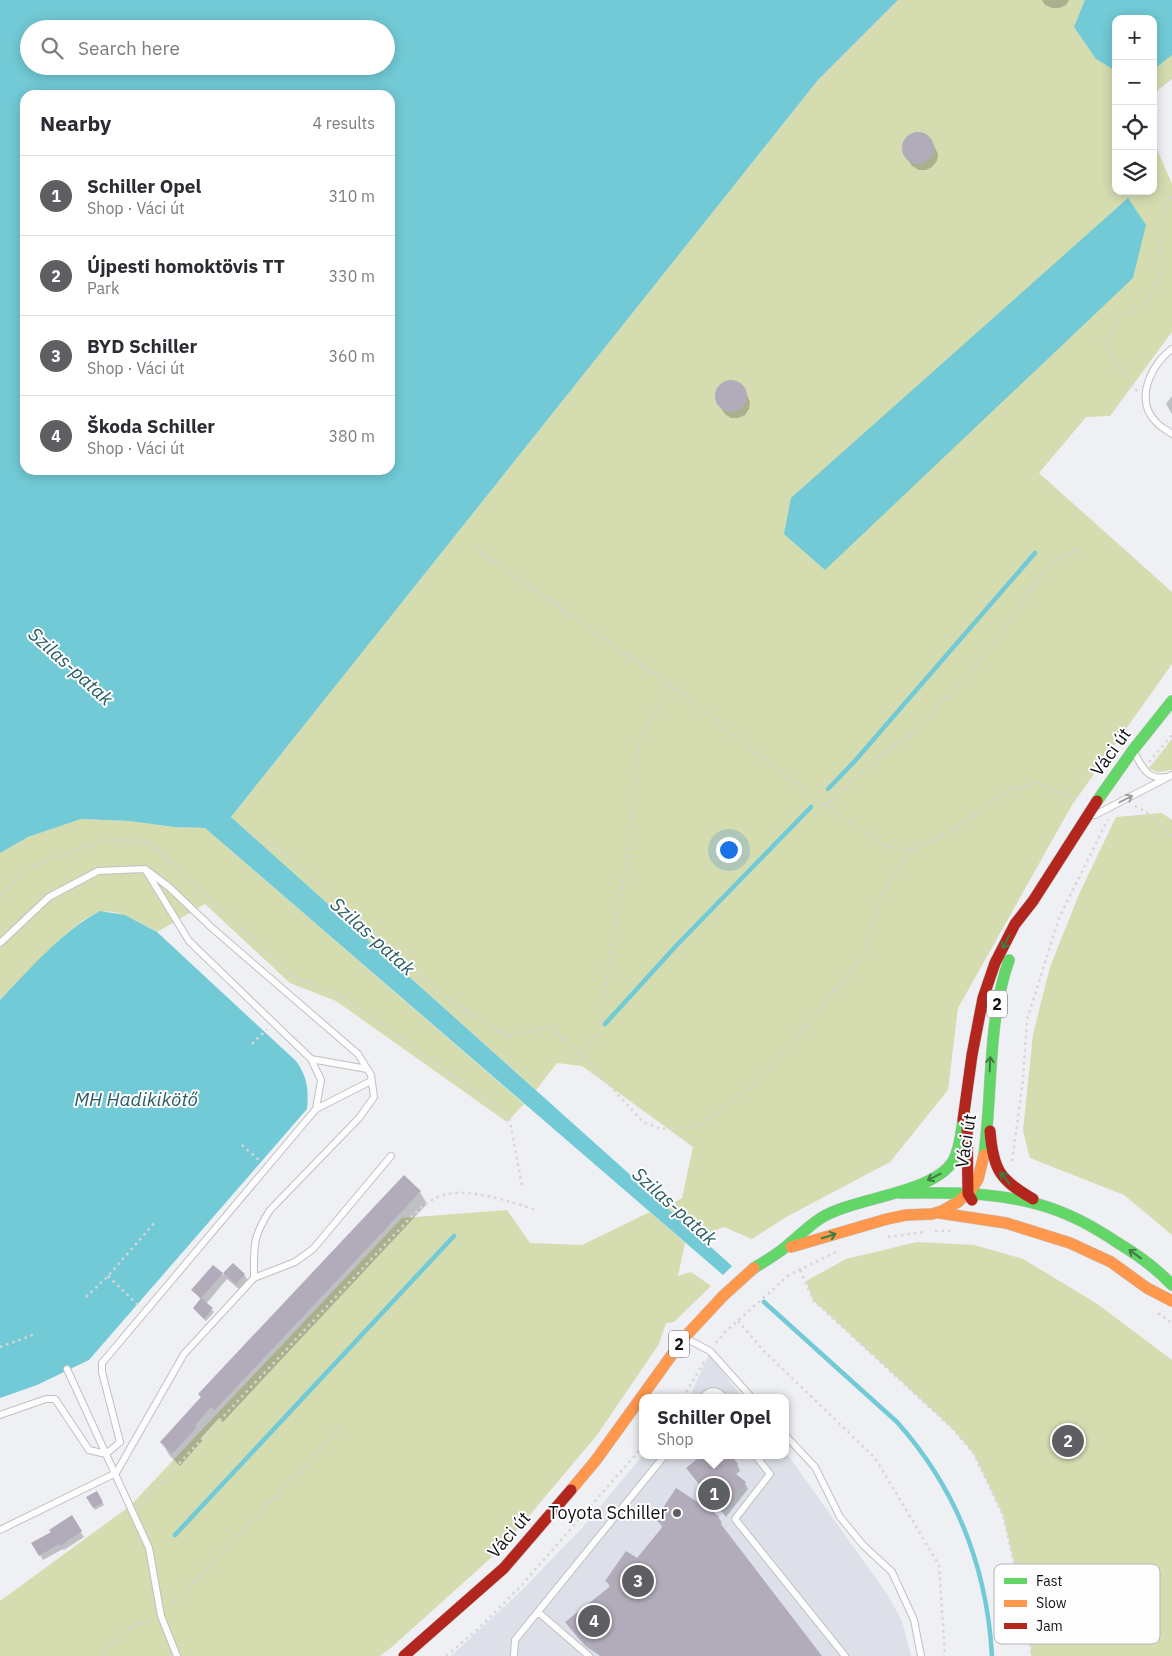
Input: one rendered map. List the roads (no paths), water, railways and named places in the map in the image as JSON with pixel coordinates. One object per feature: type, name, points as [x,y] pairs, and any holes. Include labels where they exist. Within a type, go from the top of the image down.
[{"type":"main road","name":"Váci út","points":[[646,1394],[684,1338],[723,1296],[750,1271],[782,1250],[822,1217],[858,1203],[896,1193],[929,1180],[945,1171],[953,1160],[958,1148],[983,998],[995,963],[1015,924],[1032,901],[1083,821],[1133,750],[1172,700]]},
{"type":"main road","name":"Váci út","points":[[782,1250],[867,1224],[902,1216],[940,1212],[958,1203],[968,1194],[978,1180],[982,1164],[989,1113],[990,1059],[996,1006],[1006,967],[1024,927],[1032,901]]},
{"type":"main road","points":[[966,1104],[969,1169],[968,1194],[976,1206],[990,1219]]},
{"type":"main road","points":[[989,1113],[991,1149],[1008,1183],[1044,1206],[1096,1228],[1130,1250],[1162,1274],[1172,1285]]},
{"type":"main road","points":[[896,1193],[993,1195],[1044,1206]]},
{"type":"main road","points":[[940,1212],[990,1219],[1036,1230],[1076,1245],[1113,1263],[1151,1291],[1172,1301]]},
{"type":"main road","name":"Váci út","points":[[404,1656],[504,1568],[596,1460],[639,1404]]},
{"type":"lane","points":[[1172,349],[1161,357],[1146,386],[1146,402],[1155,421],[1172,434]]},
{"type":"lane","points":[[1133,750],[1143,770],[1158,778],[1171,776]]},
{"type":"lane","points":[[1083,821],[1171,776]]},
{"type":"lane","points":[[145,869],[190,941],[311,1059],[321,1080],[316,1109]]},
{"type":"lane","points":[[0,943],[49,897],[98,871],[145,869],[169,887],[212,928],[358,1054],[372,1076],[371,1082],[374,1097],[360,1118],[270,1210],[260,1225],[254,1243],[254,1278]]},
{"type":"lane","points":[[311,1059],[367,1069]]},
{"type":"lane","points":[[106,1454],[120,1442],[102,1372],[102,1363],[316,1109],[371,1082]]},
{"type":"lane","points":[[0,1530],[116,1473],[184,1354],[254,1278],[295,1262],[313,1249],[391,1156]]},
{"type":"lane","points":[[684,1338],[710,1352],[748,1394]]},
{"type":"lane","points":[[67,1369],[149,1548],[161,1616],[177,1656]]},
{"type":"lane","points":[[705,1394],[713,1391],[721,1394]]},
{"type":"lane","points":[[0,1415],[46,1399],[55,1398],[88,1450],[106,1454]]},
{"type":"lane","points":[[789,1439],[814,1467],[840,1517],[863,1545],[892,1572],[914,1620],[921,1656]]},
{"type":"lane","points":[[514,1656],[515,1640],[662,1459]]},
{"type":"lane","points":[[758,1459],[770,1474],[734,1519],[845,1656]]},
{"type":"lane","points":[[538,1612],[589,1656]]},
{"type":"water","points":[[0,0],[898,0],[818,80],[231,817],[732,1266],[723,1275],[205,828],[81,819],[28,837],[0,853]]},
{"type":"water","points":[[1085,0],[1172,0],[1172,55],[1157,67],[1157,15],[1112,15],[1112,69],[1096,59],[1074,27]]},
{"type":"water","points":[[1128,198],[1146,225],[1133,278],[825,570],[784,534],[791,498]]},
{"type":"water","name":"MH Hadikikötő","points":[[100,911],[125,915],[157,932],[296,1061],[303,1072],[306,1084],[308,1096],[307,1109],[89,1360],[37,1385],[0,1398],[0,1000],[59,940]]},
{"type":"waterway","points":[[828,789],[854,762],[1035,553]]},
{"type":"waterway","points":[[605,1024],[676,946],[811,807]]},
{"type":"waterway","points":[[175,1535],[454,1236]]},
{"type":"waterway","name":"Szilas-patak","points":[[764,1302],[897,1422],[918,1447],[936,1474],[952,1502],[965,1531],[975,1561],[989,1623],[992,1656]]},
{"type":"place","name":"Újpesti homoktövis TT","points":[[1068,1441]]},
{"type":"place","name":"Schiller Opel","points":[[714,1494]]},
{"type":"place","name":"Toyota Schiller","points":[[677,1513]]},
{"type":"place","name":"BYD Schiller","points":[[638,1581]]},
{"type":"place","name":"Škoda Schiller","points":[[594,1621]]}]
